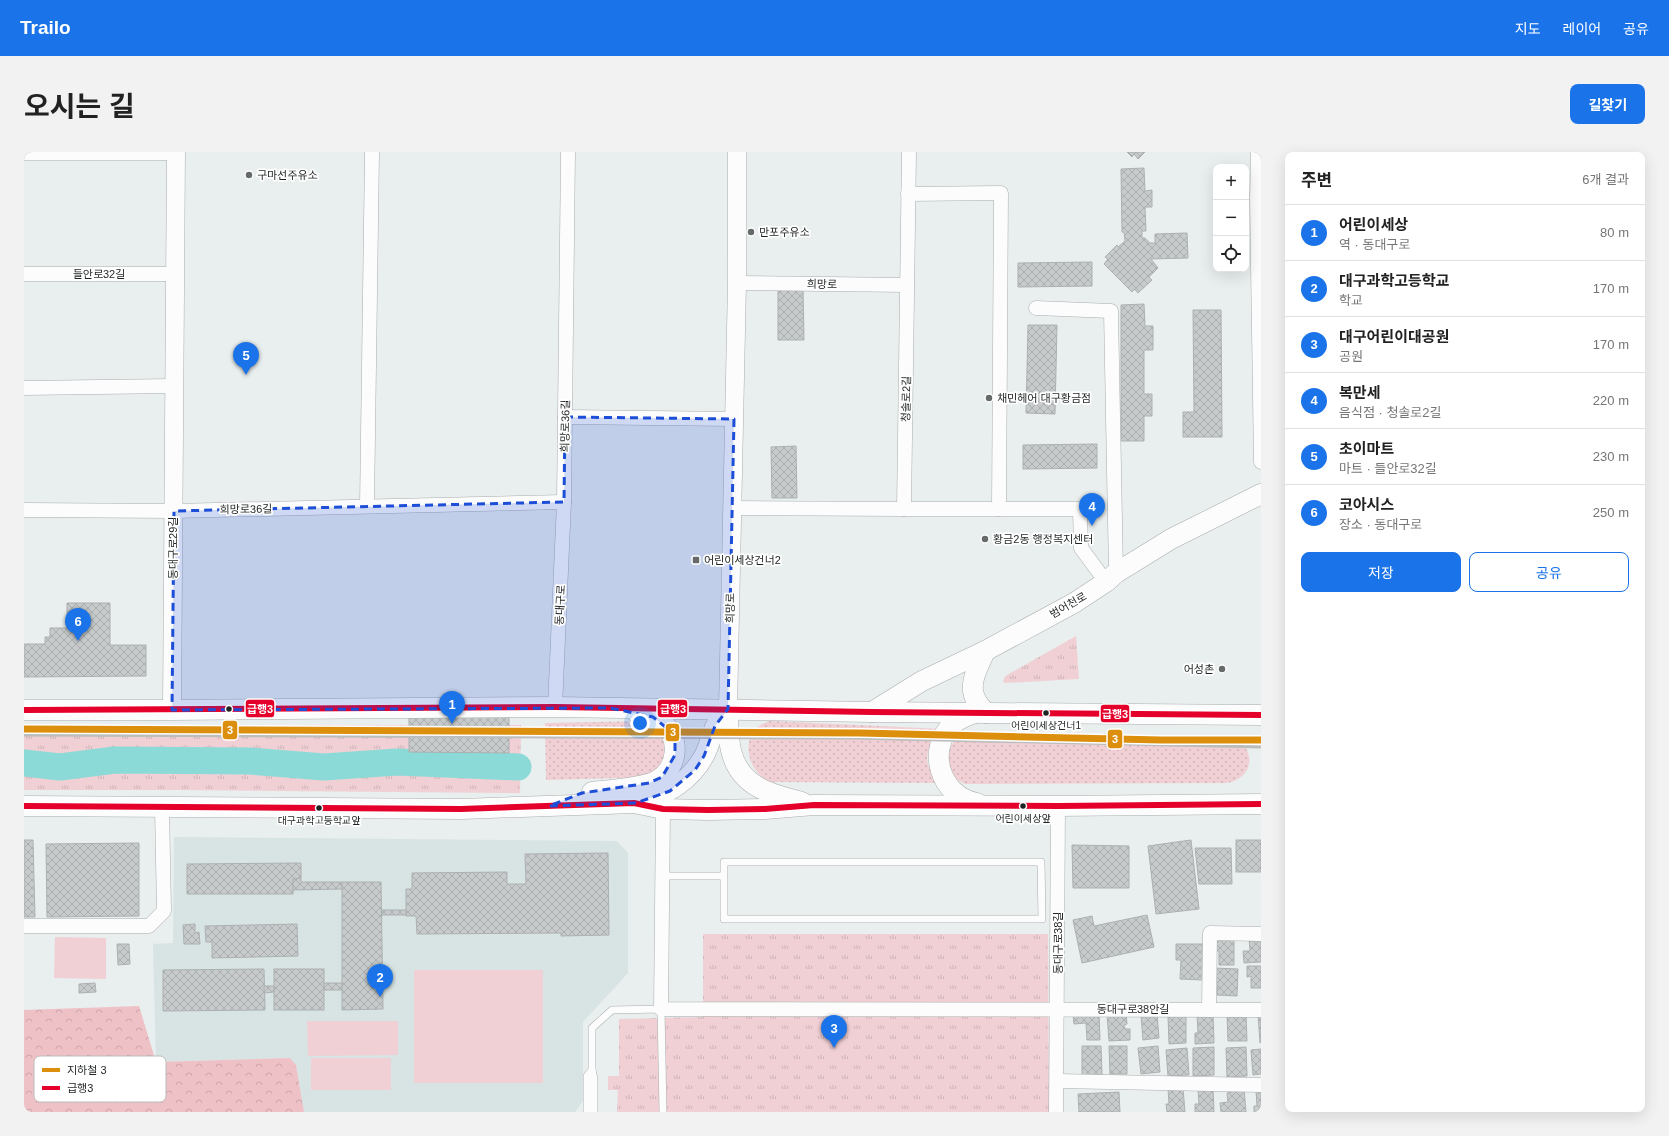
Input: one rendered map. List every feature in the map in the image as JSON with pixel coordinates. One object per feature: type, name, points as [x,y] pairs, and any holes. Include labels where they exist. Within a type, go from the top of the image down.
[{"type":"main road","name":"범어천로","points":[[872,712],[922,681],[985,651],[1074,603],[1111,577],[1172,539],[1261,494]]},
{"type":"main road","points":[[981,713],[972,687],[985,651]]},
{"type":"main road","points":[[24,710],[555,707],[872,712],[1261,715]]},
{"type":"main road","points":[[549,806],[582,793],[619,789],[649,783],[662,777],[670,768],[675,755],[675,742],[670,730],[662,722],[653,717],[610,708]]},
{"type":"main road","points":[[24,806],[461,809],[636,803],[656,798],[670,791],[695,770],[711,742],[715,726],[728,709]]},
{"type":"main road","points":[[728,709],[728,735],[732,759],[746,778],[759,788],[814,805]]},
{"type":"main road","points":[[981,713],[964,716],[954,723],[946,733],[938,756],[944,780],[951,790],[972,802],[996,805]]},
{"type":"main road","points":[[636,803],[663,810],[758,809],[814,805],[1058,806],[1261,804]]},
{"type":"street","points":[[24,153],[176,152],[174,511]]},
{"type":"street","points":[[367,506],[372,152]]},
{"type":"street","name":"희망로36길","points":[[174,511],[564,502],[568,152]]},
{"type":"street","name":"희망로","points":[[728,709],[737,283],[737,152]]},
{"type":"street","name":"청솔로2길","points":[[904,509],[909,152]]},
{"type":"street","points":[[1258,152],[1257,199],[1261,462]]},
{"type":"street","points":[[908,194],[1001,193],[999,509]]},
{"type":"street","name":"들안로32길","points":[[24,274],[175,274]]},
{"type":"street","name":"희망로","points":[[737,283],[907,286]]},
{"type":"street","points":[[1036,308],[1110,311],[1111,577]]},
{"type":"street","points":[[24,388],[174,386]]},
{"type":"street","points":[[565,417],[734,420]]},
{"type":"street","name":"동대구로","points":[[555,707],[564,502]]},
{"type":"street","points":[[732,508],[1080,509],[1081,548],[1111,577]]},
{"type":"street","name":"동대구로29길","points":[[24,510],[174,511],[172,710]]},
{"type":"street","name":"동대구로38길","points":[[1056,1112],[1058,806]]},
{"type":"street","points":[[24,926],[150,926],[164,911],[162,807]]},
{"type":"street","points":[[661,1009],[663,810]]},
{"type":"street","points":[[1209,1010],[1210,933],[1261,934]]},
{"type":"street","name":"동대구로38안길","points":[[661,1009],[1261,1010]]},
{"type":"street","points":[[1057,1081],[1261,1085]]},
{"type":"lane","points":[[724,862],[1041,862],[1042,919],[724,919],[724,876],[724,862]]},
{"type":"lane","points":[[663,876],[724,876]]},
{"type":"lane","points":[[594,1112],[592,1028],[612,1010],[661,1009],[663,1112]]},
{"type":"lane","points":[[587,1112],[587,1076],[592,1070]]},
{"type":"highlighted area","points":[[565,417],[734,419],[728,709],[715,726],[704,756],[695,770],[670,791],[636,803],[549,806],[582,793],[649,783],[662,777],[675,755],[675,742],[669,730],[653,717],[610,708],[172,710],[174,511],[564,502]]},
{"type":"shaded area","points":[[174,837],[617,841],[628,853],[628,973],[583,1022],[583,1101],[575,1112],[304,1112],[296,1065],[290,1058],[166,1062],[166,1056],[156,1056],[153,944],[173,943]]},
{"type":"green space","points":[[1076,636],[1079,679],[1003,682],[1007,675]]},
{"type":"green space","points":[[650,721],[672,749],[652,777],[546,780],[545,723]]},
{"type":"green space","points":[[770,721],[944,729],[933,742],[927,755],[927,762],[940,783],[769,782],[754,768],[748,750],[749,740],[753,732],[760,725]]},
{"type":"green space","points":[[521,725],[520,793],[24,790],[24,726]]},
{"type":"green space","points":[[969,735],[1229,736],[1238,740],[1245,746],[1249,761],[1248,768],[1243,775],[1236,780],[1226,783],[965,784],[956,779],[946,763],[952,744],[958,738]]},
{"type":"green space","points":[[703,934],[1048,934],[1049,1112],[617,1112],[618,1090],[608,1090],[608,1076],[619,1076],[619,1019],[703,1017]]},
{"type":"green space","points":[[55,937],[106,938],[106,979],[54,978]]},
{"type":"green space","points":[[414,970],[543,970],[543,1083],[414,1083]]},
{"type":"green space","points":[[139,1006],[154,1056],[34,1056],[34,1102],[166,1102],[166,1062],[290,1058],[296,1065],[304,1112],[24,1112],[24,1010]]},
{"type":"green space","points":[[307,1021],[398,1021],[398,1055],[308,1056]]},
{"type":"green space","points":[[311,1058],[391,1058],[391,1090],[311,1090]]},
{"type":"building","points":[[1127,152],[1145,152],[1138,159],[1134,154],[1132,157]]},
{"type":"building","points":[[1144,168],[1145,191],[1152,190],[1152,207],[1145,207],[1146,231],[1142,231],[1142,238],[1145,238],[1150,243],[1155,243],[1155,234],[1187,233],[1188,258],[1151,259],[1158,268],[1149,277],[1152,280],[1138,293],[1134,289],[1132,292],[1104,264],[1108,259],[1105,257],[1117,245],[1118,247],[1125,241],[1124,232],[1122,232],[1121,169]]},
{"type":"building","points":[[1092,262],[1092,286],[1018,287],[1018,263]]},
{"type":"building","points":[[803,288],[804,340],[778,340],[778,289]]},
{"type":"building","points":[[1144,304],[1145,326],[1153,326],[1153,350],[1144,350],[1144,394],[1152,394],[1152,416],[1144,416],[1144,441],[1121,441],[1121,305]]},
{"type":"building","points":[[1193,310],[1221,310],[1222,437],[1183,437],[1183,412],[1194,412]]},
{"type":"building","points":[[1028,325],[1057,325],[1055,414],[1026,413]]},
{"type":"building","points":[[1097,444],[1097,468],[1023,469],[1023,445]]},
{"type":"building","points":[[796,446],[797,498],[772,498],[771,447]]},
{"type":"building","points":[[67,603],[110,603],[110,645],[146,645],[146,676],[24,677],[24,644],[45,644],[45,637],[50,637],[50,628],[67,628]]},
{"type":"building","points":[[409,710],[509,711],[509,753],[409,752]]},
{"type":"building","points":[[24,840],[33,840],[35,917],[24,917]]},
{"type":"building","points":[[1191,840],[1199,909],[1156,914],[1148,846]]},
{"type":"building","points":[[1236,840],[1261,840],[1261,872],[1236,872]]},
{"type":"building","points":[[139,843],[139,916],[47,917],[46,844]]},
{"type":"building","points":[[1072,845],[1129,846],[1129,888],[1073,888]]},
{"type":"building","points":[[1195,848],[1231,848],[1232,884],[1199,884]]},
{"type":"building","points":[[608,853],[609,935],[561,936],[561,933],[417,934],[416,916],[406,916],[406,889],[412,889],[412,873],[507,872],[507,884],[526,884],[525,854]]},
{"type":"building","points":[[301,863],[301,878],[293,879],[293,894],[187,894],[187,864]]},
{"type":"building","points":[[301,878],[301,882],[342,882],[342,889],[293,890],[293,879]]},
{"type":"building","points":[[342,882],[381,882],[383,1009],[342,1010]]},
{"type":"building","points":[[382,910],[406,910],[406,915],[382,915]]},
{"type":"building","points":[[1147,915],[1154,947],[1082,963],[1073,920],[1092,916],[1094,926]]},
{"type":"building","points":[[195,924],[195,933],[199,932],[200,944],[184,944],[183,925]]},
{"type":"building","points":[[297,924],[298,956],[212,958],[212,942],[206,942],[205,926]]},
{"type":"building","points":[[1261,936],[1261,962],[1244,963],[1243,951],[1250,951],[1249,937]]},
{"type":"building","points":[[1216,939],[1234,939],[1234,965],[1219,965],[1219,951],[1216,951]]},
{"type":"building","points":[[117,944],[129,944],[130,964],[118,965]]},
{"type":"building","points":[[1176,944],[1204,944],[1203,980],[1180,979],[1181,960],[1176,960]]},
{"type":"building","points":[[1247,966],[1261,966],[1261,988],[1251,988],[1251,976],[1247,977]]},
{"type":"building","points":[[1214,968],[1238,969],[1237,996],[1217,995],[1218,982],[1213,982]]},
{"type":"building","points":[[264,969],[265,1010],[163,1011],[163,970]]},
{"type":"building","points":[[274,969],[324,969],[324,1010],[274,1010]]},
{"type":"building","points":[[95,983],[96,992],[79,993],[79,984]]},
{"type":"building","points":[[324,983],[342,983],[342,990],[324,990]]},
{"type":"building","points":[[264,986],[274,986],[274,992],[264,993]]},
{"type":"building","points":[[1099,1011],[1100,1040],[1087,1040],[1086,1023],[1074,1024],[1073,1015]]},
{"type":"building","points":[[1126,1013],[1127,1024],[1124,1025],[1125,1029],[1130,1029],[1130,1040],[1109,1041],[1107,1014]]},
{"type":"building","points":[[1213,1013],[1214,1043],[1195,1044],[1195,1033],[1198,1033],[1197,1014]]},
{"type":"building","points":[[1246,1013],[1247,1041],[1228,1041],[1227,1014]]},
{"type":"building","points":[[1157,1014],[1159,1038],[1143,1040],[1141,1015]]},
{"type":"building","points":[[1258,1014],[1261,1014],[1260,1043]]},
{"type":"building","points":[[1186,1015],[1186,1043],[1169,1044],[1168,1016]]},
{"type":"building","points":[[1082,1046],[1101,1046],[1102,1075],[1082,1075]]},
{"type":"building","points":[[1109,1046],[1127,1046],[1127,1074],[1110,1074]]},
{"type":"building","points":[[1158,1046],[1160,1072],[1141,1074],[1138,1048]]},
{"type":"building","points":[[1214,1047],[1214,1075],[1193,1076],[1193,1048]]},
{"type":"building","points":[[1246,1047],[1247,1076],[1227,1077],[1226,1048]]},
{"type":"building","points":[[1187,1048],[1189,1075],[1168,1076],[1166,1050]]},
{"type":"building","points":[[1261,1049],[1261,1074],[1253,1075],[1251,1050]]},
{"type":"building","points":[[1183,1088],[1185,1112],[1167,1112],[1166,1104],[1169,1104],[1168,1089]]},
{"type":"building","points":[[1244,1088],[1246,1112],[1221,1112],[1220,1103],[1228,1102],[1227,1093],[1232,1092],[1231,1089]]},
{"type":"building","points":[[1198,1089],[1213,1089],[1214,1112],[1195,1112],[1195,1104],[1199,1104]]},
{"type":"building","points":[[1256,1091],[1261,1091],[1261,1112],[1254,1112],[1254,1106],[1257,1106]]},
{"type":"building","points":[[1119,1092],[1120,1112],[1079,1112],[1078,1094]]},
{"type":"waterway","points":[[24,763],[60,767],[115,760],[249,761],[324,767],[397,762],[518,767]]},
{"type":"railway","points":[[24,735],[852,738],[1261,747]]},
{"type":"metro line","name":"3","points":[[24,729],[860,733],[1161,740],[1261,740]]},
{"type":"transit line","name":"급행3","points":[[24,710],[555,707],[872,712],[1261,715]]},
{"type":"transit line","name":"급행3","points":[[24,806],[461,809],[634,803],[663,809],[708,810],[765,809],[814,805],[1058,806],[1261,804]]},
{"type":"place","name":"구마선주유소","points":[[249,175]]},
{"type":"place","name":"만포주유소","points":[[751,232]]},
{"type":"place","name":"초이마트","points":[[246,375]]},
{"type":"place","name":"채민헤어 대구황금점","points":[[989,398]]},
{"type":"place","name":"복만세","points":[[1092,526]]},
{"type":"place","name":"황금2동 행정복지센터","points":[[985,539]]},
{"type":"place","name":"어린이세상건너2","points":[[696,560]]},
{"type":"place","name":"코아시스","points":[[78,641]]},
{"type":"place","name":"어성촌","points":[[1222,669]]},
{"type":"place","name":"어린이세상건너1","points":[[1046,713]]},
{"type":"place","name":"어린이세상","points":[[452,724]]},
{"type":"place","name":"어린이세상앞","points":[[1023,806]]},
{"type":"place","name":"대구과학고등학교앞","points":[[319,808]]},
{"type":"place","name":"대구과학고등학교","points":[[380,997]]},
{"type":"place","name":"대구어린이대공원","points":[[834,1048]]}]
